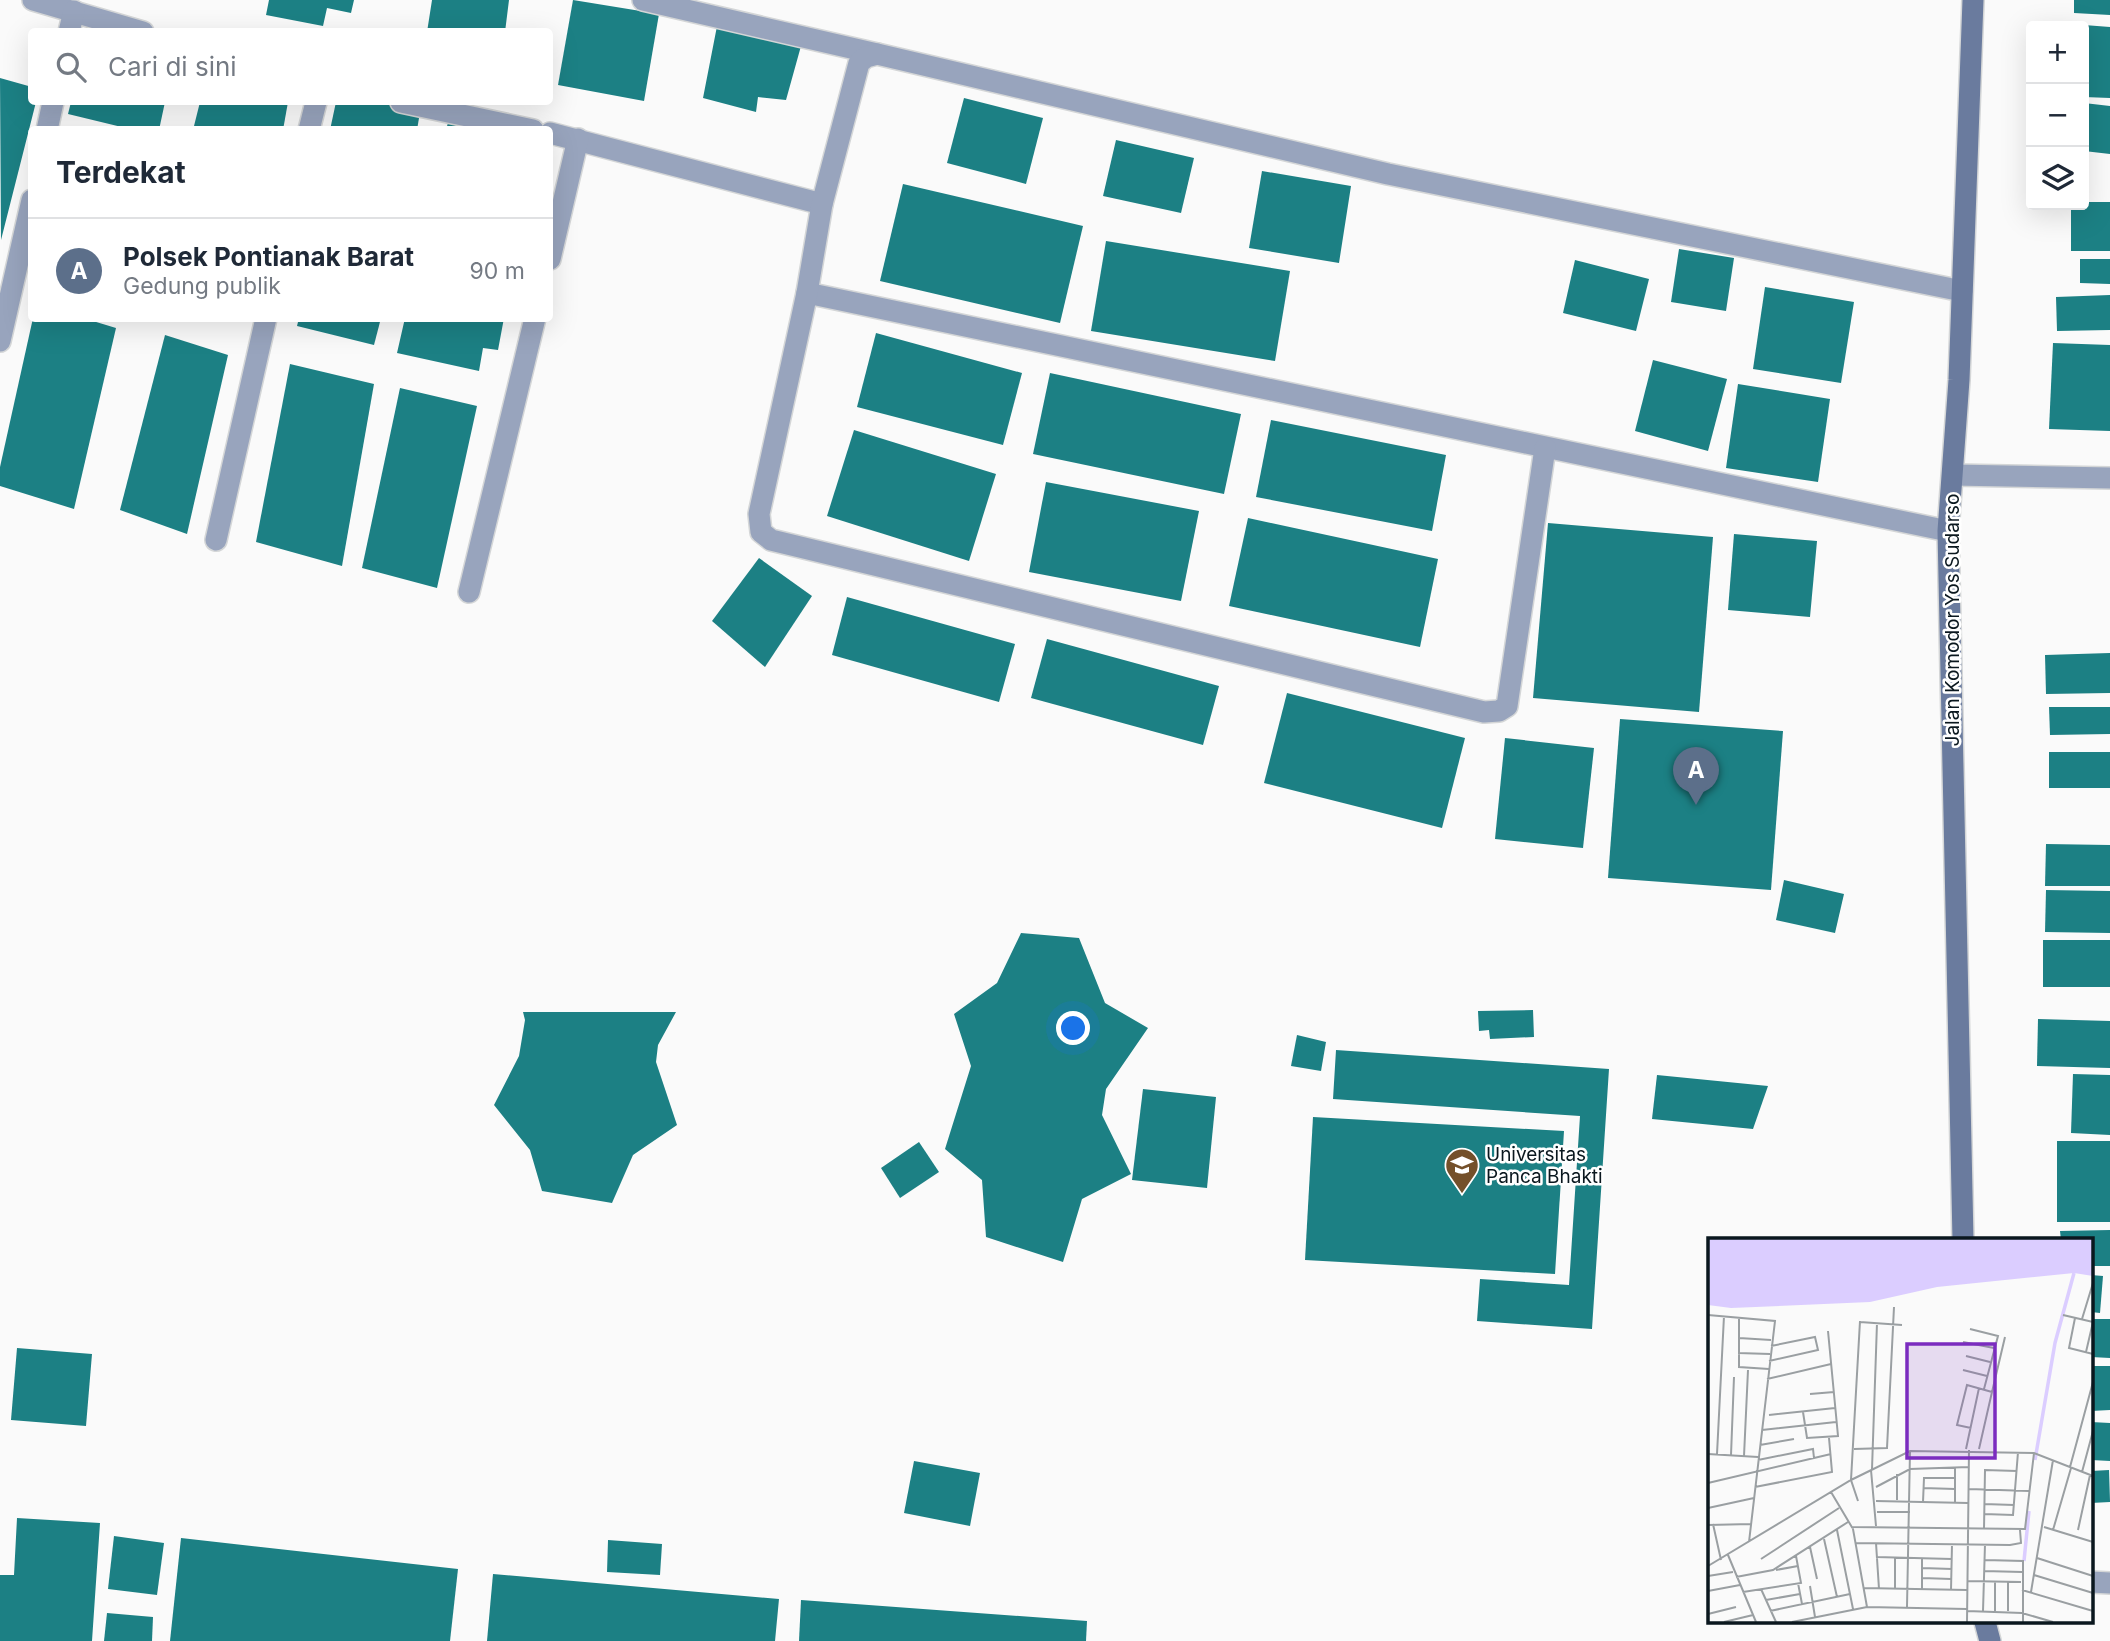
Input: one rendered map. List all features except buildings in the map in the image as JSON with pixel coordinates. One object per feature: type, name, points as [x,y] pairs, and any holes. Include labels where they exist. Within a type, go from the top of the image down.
[{"type":"street","points":[[33,0],[71,21],[117,28]]},
{"type":"street","points":[[643,0],[1388,174],[1962,291]]},
{"type":"street","name":"Jalan Komodor Yos Sudarso","points":[[1963,1238],[1948,531],[1962,291],[1973,0]]},
{"type":"street","points":[[877,54],[866,57],[859,63],[822,204],[807,293],[759,514],[761,532],[771,540],[1484,712],[1499,711],[1507,706],[1545,448]]},
{"type":"street","points":[[48,126],[52,105]]},
{"type":"street","points":[[310,126],[315,105]]},
{"type":"street","points":[[415,105],[514,126]]},
{"type":"street","points":[[553,134],[822,204]]},
{"type":"street","points":[[553,246],[578,139]]},
{"type":"street","points":[[0,341],[28,218]]},
{"type":"street","points":[[807,293],[1948,531]]},
{"type":"street","points":[[216,540],[265,322]]},
{"type":"street","points":[[469,592],[534,322]]},
{"type":"street","points":[[1953,475],[2110,478]]},
{"type":"street","points":[[2092,1582],[2110,1583]]},
{"type":"street","points":[[1986,1624],[1990,1641]]},
{"type":"place","name":"Polsek Pontianak Barat","points":[[1696,805]]},
{"type":"place","name":"Universitas Panca Bhakti","points":[[1462,1195]]}]
